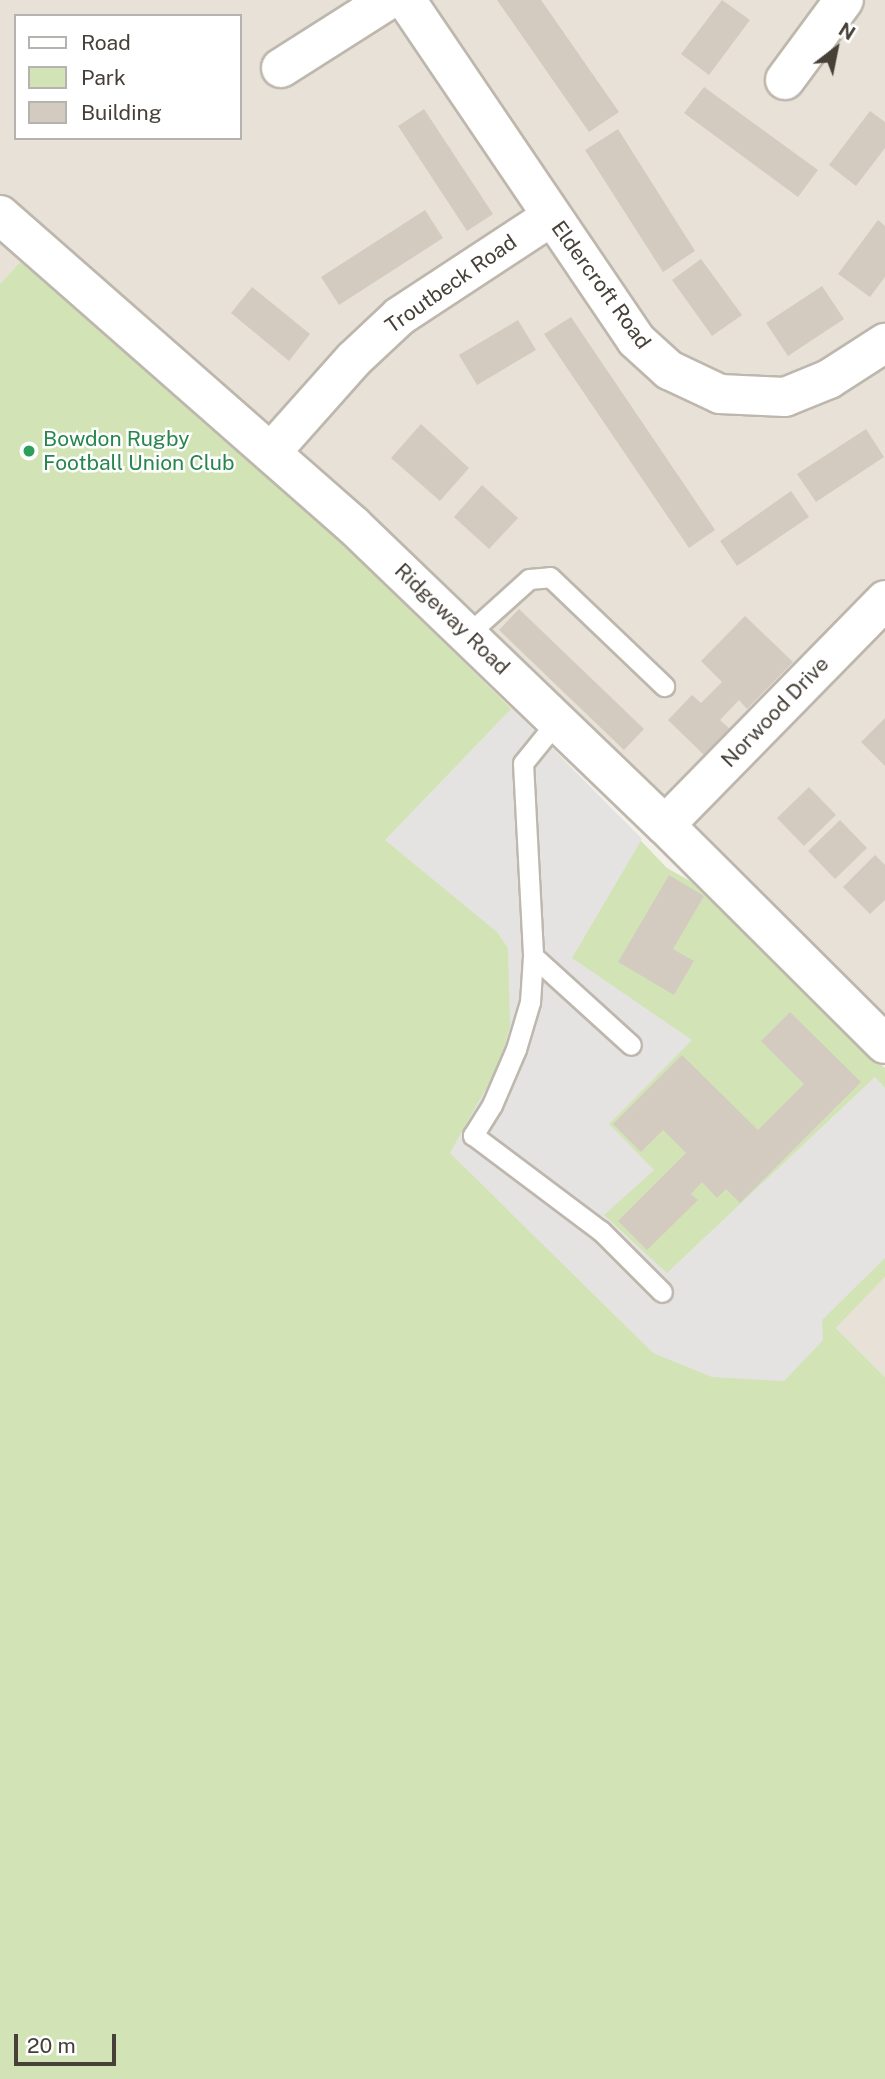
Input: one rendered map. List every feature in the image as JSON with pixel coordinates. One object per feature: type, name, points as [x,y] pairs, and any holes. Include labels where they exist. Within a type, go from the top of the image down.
[{"type":"street","points":[[276,70],[388,0]]},
{"type":"street","name":"Eldercroft Road","points":[[406,0],[636,340],[656,360],[700,387],[740,398],[785,397],[829,379],[885,344]]},
{"type":"street","points":[[782,83],[844,0]]},
{"type":"street","name":"Ridgeway Road","points":[[0,215],[272,451],[468,634],[885,1044]]},
{"type":"street","name":"Troutbeck Road","points":[[272,451],[354,359],[400,316],[551,216]]},
{"type":"street","name":"Norwood Drive","points":[[665,825],[885,600]]},
{"type":"lane","points":[[468,634],[529,579],[550,577],[664,686]]},
{"type":"lane","points":[[558,720],[523,762],[533,956],[530,1002],[516,1049],[492,1105],[473,1135],[601,1231],[662,1292]]},
{"type":"lane","points":[[533,956],[631,1045]]},
{"type":"shaded area","points":[[0,0],[885,0],[885,1044],[665,825],[23,259],[0,284]]},
{"type":"shaded area","points":[[512,708],[642,839],[572,958],[692,1040],[609,1124],[654,1170],[604,1215],[667,1273],[875,1077],[885,1088],[885,1258],[822,1320],[823,1340],[784,1381],[712,1377],[653,1353],[450,1153],[499,1065],[510,1026],[508,948],[497,932],[385,840]]},
{"type":"shaded area","points":[[885,1277],[885,1377],[836,1328]]},
{"type":"green space","points":[[23,259],[315,517],[557,753],[667,868],[690,881],[885,1068],[885,1277],[836,1328],[885,1377],[885,2079],[0,2079],[0,284]]},
{"type":"building","points":[[497,0],[541,0],[619,112],[589,132]]},
{"type":"building","points":[[722,0],[750,20],[709,75],[681,54]]},
{"type":"building","points":[[704,87],[818,170],[798,197],[684,113]]},
{"type":"building","points":[[424,109],[493,214],[467,231],[398,126]]},
{"type":"building","points":[[870,111],[885,122],[885,148],[856,186],[829,165]]},
{"type":"building","points":[[618,129],[695,251],[663,272],[585,150]]},
{"type":"building","points":[[425,210],[443,238],[339,305],[321,277]]},
{"type":"building","points":[[878,220],[885,226],[885,277],[870,297],[838,274]]},
{"type":"building","points":[[701,259],[742,315],[712,336],[672,280]]},
{"type":"building","points":[[822,286],[844,319],[788,356],[766,323]]},
{"type":"building","points":[[252,287],[310,334],[289,361],[231,313]]},
{"type":"building","points":[[571,317],[715,530],[689,548],[544,334]]},
{"type":"building","points":[[518,320],[536,350],[477,385],[459,355]]},
{"type":"building","points":[[421,424],[469,468],[440,501],[391,458]]},
{"type":"building","points":[[866,429],[884,457],[816,502],[797,474]]},
{"type":"building","points":[[482,485],[518,518],[489,549],[454,517]]},
{"type":"building","points":[[791,491],[809,517],[737,566],[720,541]]},
{"type":"building","points":[[519,609],[644,729],[624,750],[499,630]]},
{"type":"building","points":[[745,616],[793,662],[747,709],[739,700],[720,720],[730,729],[704,755],[668,720],[692,695],[701,703],[722,682],[701,661]]},
{"type":"building","points":[[885,718],[885,766],[861,742]]},
{"type":"building","points":[[809,787],[836,815],[804,846],[777,818]]},
{"type":"building","points":[[840,820],[867,848],[835,879],[808,851]]},
{"type":"building","points":[[875,855],[885,865],[885,900],[870,914],[843,887]]},
{"type":"building","points":[[669,875],[704,896],[673,949],[694,961],[674,995],[618,962]]},
{"type":"building","points":[[790,1012],[861,1082],[740,1203],[726,1189],[717,1198],[702,1182],[691,1194],[698,1200],[647,1250],[618,1221],[686,1153],[663,1130],[641,1152],[613,1124],[682,1055],[758,1130],[804,1084],[761,1041]]},
{"type":"place","name":"Bowdon Rugby Football Union Club","points":[[29,451]]}]
